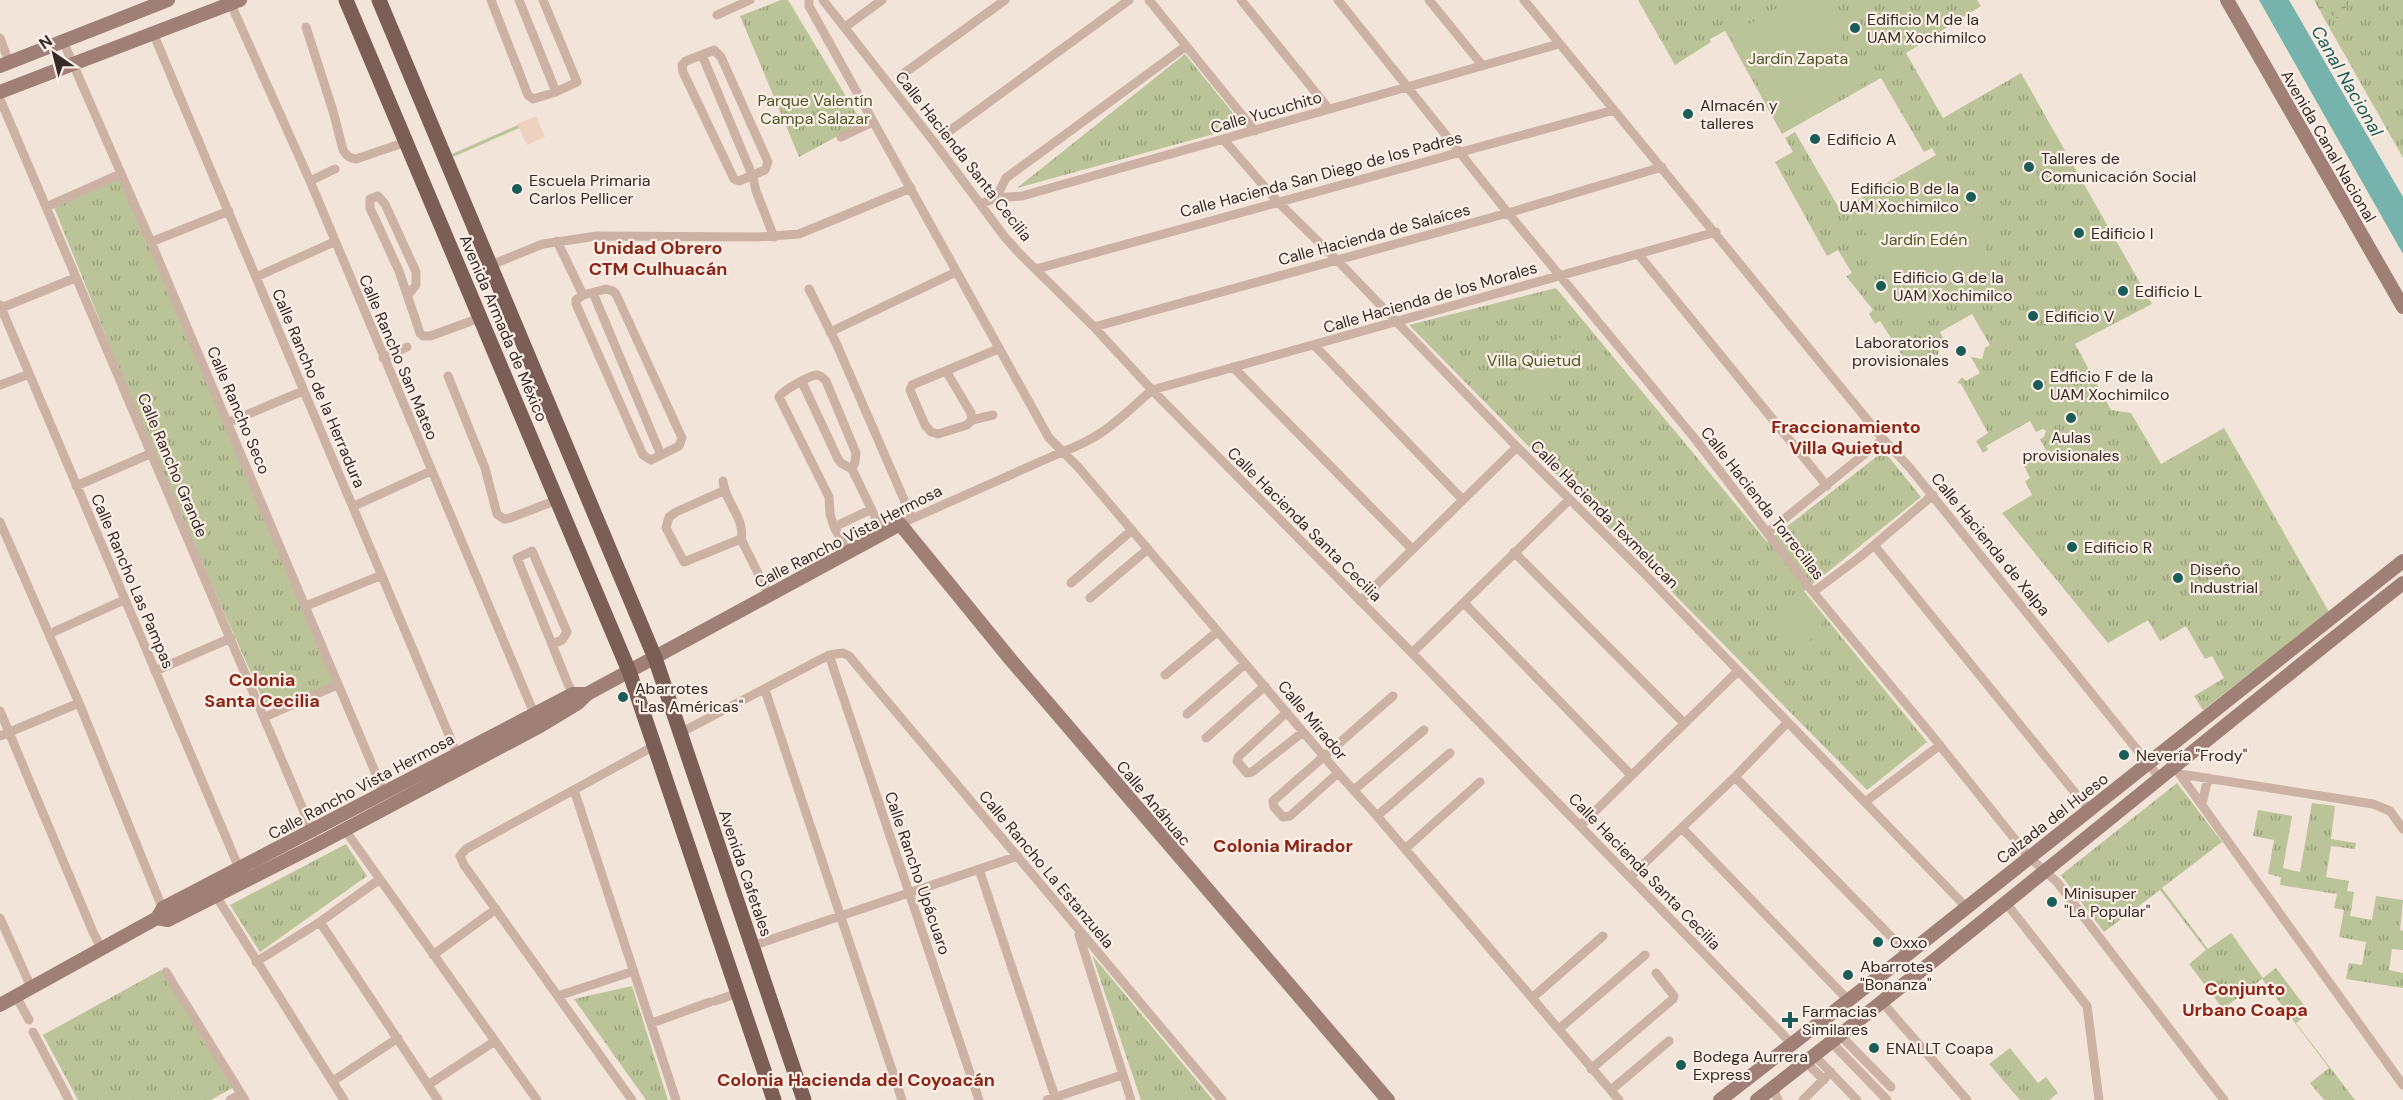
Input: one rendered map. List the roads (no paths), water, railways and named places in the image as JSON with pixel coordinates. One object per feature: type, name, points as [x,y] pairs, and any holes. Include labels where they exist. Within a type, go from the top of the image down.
[{"type":"main road","points":[[5,64],[145,4],[168,0]]},
{"type":"main road","name":"Avenida Armada de México","points":[[346,0],[629,671]]},
{"type":"main road","name":"Avenida Armada de México","points":[[379,0],[655,658]]},
{"type":"main road","name":"Avenida Canal Nacional","points":[[2227,0],[2403,308]]},
{"type":"main road","points":[[0,92],[234,1]]},
{"type":"main road","name":"Calle Rancho Vista Hermosa","points":[[162,916],[216,897],[426,787],[537,720],[906,521]]},
{"type":"main road","name":"Calle Anáhuac","points":[[906,521],[1011,660],[1388,1100]]},
{"type":"main road","name":"Calzada del Hueso","points":[[1720,1100],[1849,1001],[2403,561]]},
{"type":"main road","points":[[1757,1100],[1776,1094],[1810,1059],[2045,872],[2159,777],[2177,769],[2403,583]]},
{"type":"main road","name":"Avenida Cafetales","points":[[655,658],[804,1100]]},
{"type":"main road","points":[[629,671],[773,1100]]},
{"type":"main road","name":"Calle Rancho Vista Hermosa","points":[[0,1005],[162,916],[209,884],[239,868],[457,754],[537,720]]},
{"type":"main road","points":[[420,774],[426,787]]},
{"type":"street","points":[[490,0],[528,95],[533,99],[556,93],[577,82],[543,0]]},
{"type":"street","points":[[519,0],[556,93]]},
{"type":"street","points":[[717,15],[750,0]]},
{"type":"street","name":"Calle Mirador","points":[[809,0],[809,6],[1049,438],[1079,468],[1619,1100]]},
{"type":"street","name":"Calle Hacienda Santa Cecilia","points":[[823,0],[1004,236],[1792,1045]]},
{"type":"street","points":[[845,27],[882,0]]},
{"type":"street","points":[[903,74],[1005,0]]},
{"type":"street","points":[[948,132],[1129,0]]},
{"type":"street","points":[[1149,0],[1255,131]]},
{"type":"street","points":[[1241,0],[1329,109]]},
{"type":"street","name":"Calle Hacienda Torrecillas","points":[[1338,0],[1508,213],[1696,440],[1814,592],[2029,857],[2057,882],[2224,1100]]},
{"type":"street","points":[[1429,0],[1482,65]]},
{"type":"street","name":"Calle Hacienda de Xalpa","points":[[1524,0],[1883,439],[1933,495],[2159,777]]},
{"type":"street","name":"Calle Rancho San Mateo","points":[[234,1],[537,720]]},
{"type":"street","points":[[306,27],[343,150],[350,159],[406,142]]},
{"type":"street","name":"Calle Rancho de la Herradura","points":[[153,33],[457,754]]},
{"type":"street","points":[[0,38],[5,64]]},
{"type":"street","name":"Calle Rancho Seco","points":[[63,41],[151,242],[384,793]]},
{"type":"street","name":"Calle Yucuchito","points":[[980,204],[996,198],[1022,196],[1559,44]]},
{"type":"street","points":[[996,198],[1006,178],[1186,46]]},
{"type":"street","points":[[714,50],[718,52],[768,162],[765,170],[753,177],[739,182],[734,179],[683,72],[682,66],[686,61],[714,50]]},
{"type":"street","points":[[702,55],[753,177],[774,237]]},
{"type":"street","name":"Calle Rancho Grande","points":[[0,99],[318,844]]},
{"type":"street","name":"Calle Hacienda San Diego de los Padres","points":[[1036,268],[1614,110]]},
{"type":"street","points":[[841,138],[873,122]]},
{"type":"street","name":"Calle Hacienda Texmelucan","points":[[1224,140],[1277,201],[1569,500],[1641,570],[1966,907]]},
{"type":"street","name":"Calle Hacienda de Salaíces","points":[[1094,327],[1508,213],[1662,167]]},
{"type":"street","points":[[310,181],[335,169]]},
{"type":"street","points":[[46,207],[120,174]]},
{"type":"street","points":[[491,265],[543,244],[597,236],[774,237],[799,234],[912,188]]},
{"type":"street","points":[[408,295],[416,285],[416,272],[385,204],[378,196],[370,199],[370,208],[408,295],[418,330],[423,336],[430,336],[480,318]]},
{"type":"street","points":[[151,242],[229,211]]},
{"type":"street","name":"Calle Hacienda de los Morales","points":[[1152,390],[1716,232]]},
{"type":"street","points":[[557,241],[588,294],[661,455]]},
{"type":"street","points":[[256,277],[334,242]]},
{"type":"street","points":[[1639,255],[1827,486]]},
{"type":"street","points":[[830,332],[956,272]]},
{"type":"street","points":[[1,307],[75,278]]},
{"type":"street","points":[[609,289],[616,294],[682,438],[679,446],[651,459],[643,455],[576,304],[576,300],[588,294],[609,289]]},
{"type":"street","points":[[809,289],[837,345],[906,521]]},
{"type":"street","name":"Calle Rancho Las Pampas","points":[[1,307],[239,868]]},
{"type":"street","points":[[1314,345],[1463,500]]},
{"type":"street","points":[[383,358],[406,347]]},
{"type":"street","points":[[993,415],[972,420],[967,425],[938,434],[931,432],[925,425],[910,390],[912,385],[999,349]]},
{"type":"street","points":[[1233,367],[1412,549]]},
{"type":"street","points":[[946,371],[971,413],[972,420]]},
{"type":"street","points":[[0,385],[28,374]]},
{"type":"street","points":[[848,552],[834,527],[830,514],[829,497],[779,397],[783,391],[815,375],[821,376],[826,381],[856,453],[852,469]]},
{"type":"street","points":[[448,376],[485,468],[495,510],[500,517],[510,518],[557,500]]},
{"type":"street","points":[[802,381],[841,463],[852,469],[883,533]]},
{"type":"street","name":"Calle Rancho Vista Hermosa","points":[[906,521],[1105,433],[1152,390]]},
{"type":"street","points":[[227,423],[303,391]]},
{"type":"street","points":[[1767,533],[1883,439]]},
{"type":"street","points":[[1360,601],[1517,447]]},
{"type":"street","points":[[76,486],[152,453]]},
{"type":"street","points":[[354,506],[431,471]]},
{"type":"street","points":[[741,539],[684,562],[666,528],[669,517],[723,486],[741,525],[743,533],[741,539],[769,595]]},
{"type":"street","points":[[1814,592],[1933,495]]},
{"type":"street","points":[[1412,653],[1569,500]]},
{"type":"street","points":[[834,527],[870,510]]},
{"type":"street","points":[[0,522],[79,703],[162,916]]},
{"type":"street","points":[[1071,583],[1132,530]]},
{"type":"street","points":[[1874,545],[2089,810]]},
{"type":"street","points":[[1090,598],[1148,549]]},
{"type":"street","points":[[552,644],[562,640],[567,632],[532,551],[517,558],[552,644],[579,697]]},
{"type":"street","points":[[1514,552],[1684,723]]},
{"type":"street","points":[[306,606],[382,575]]},
{"type":"street","points":[[49,634],[124,600]]},
{"type":"street","points":[[1464,603],[1631,775]]},
{"type":"street","points":[[1165,675],[1217,632]]},
{"type":"street","points":[[155,671],[231,638]]},
{"type":"street","name":"Calle Rancho La Estanzuela","points":[[830,655],[843,652],[849,656],[1222,1100]]},
{"type":"street","points":[[680,733],[830,655]]},
{"type":"street","name":"Calle Rancho Upácuaro","points":[[830,655],[979,1100]]},
{"type":"street","points":[[1187,714],[1245,664]]},
{"type":"street","points":[[1580,826],[1738,671]]},
{"type":"street","points":[[265,717],[337,685]]},
{"type":"street","points":[[1206,738],[1265,686]]},
{"type":"street","points":[[765,690],[902,1100]]},
{"type":"street","points":[[1338,773],[1290,816],[1283,817],[1274,807],[1274,801],[1393,696]]},
{"type":"street","points":[[4,734],[79,703]]},
{"type":"street","points":[[0,711],[4,734],[102,948]]},
{"type":"street","points":[[1287,712],[1239,756],[1237,761],[1247,772],[1252,772],[1303,732]]},
{"type":"street","points":[[1630,877],[1735,777],[1787,723]]},
{"type":"street","points":[[1354,790],[1424,730]]},
{"type":"street","points":[[1865,802],[1940,745]]},
{"type":"street","points":[[627,1098],[558,996],[461,861],[460,856],[466,849],[654,746]]},
{"type":"street","points":[[2163,751],[2403,1085]]},
{"type":"street","points":[[1377,816],[1450,753]]},
{"type":"street","points":[[2177,769],[2209,778],[2373,804],[2390,812],[2403,829]]},
{"type":"street","points":[[1735,777],[1908,954]]},
{"type":"street","points":[[2202,804],[2209,778]]},
{"type":"street","points":[[1405,849],[1480,782]]},
{"type":"street","points":[[574,790],[676,1100]]},
{"type":"street","points":[[1682,828],[1849,1001]]},
{"type":"street","points":[[345,830],[537,1100]]},
{"type":"street","points":[[752,946],[1018,856]]},
{"type":"street","points":[[979,869],[1053,1099],[1122,1075]]},
{"type":"street","points":[[256,962],[320,922],[380,879]]},
{"type":"street","points":[[209,884],[344,1100]]},
{"type":"street","points":[[2006,903],[2087,1006],[2099,1100]]},
{"type":"street","points":[[433,956],[496,909]]},
{"type":"street","points":[[0,918],[31,987]]},
{"type":"street","points":[[320,922],[438,1100]]},
{"type":"street","points":[[1078,930],[1131,1100]]},
{"type":"street","points":[[1532,998],[1604,936]]},
{"type":"street","points":[[1559,1029],[1645,955]]},
{"type":"street","points":[[558,996],[634,971]]},
{"type":"street","points":[[166,972],[243,1097],[230,1100]]},
{"type":"street","points":[[1591,1069],[1673,999],[1672,992],[1656,973]]},
{"type":"street","points":[[652,1023],[738,993]]},
{"type":"street","points":[[16,996],[29,1020]]},
{"type":"street","points":[[1882,1002],[1967,1100]]},
{"type":"street","points":[[33,1032],[69,1100]]},
{"type":"street","points":[[333,1081],[398,1038]]},
{"type":"street","points":[[1835,1039],[1891,1087]]},
{"type":"street","points":[[1835,1039],[1887,1100]]},
{"type":"street","points":[[428,1085],[495,1041]]},
{"type":"street","points":[[1611,1090],[1670,1041]]},
{"type":"street","points":[[1810,1059],[1857,1100]]},
{"type":"street","points":[[1803,1100],[1827,1076]]},
{"type":"water","name":"Canal Nacional","points":[[2259,0],[2289,0],[2403,197],[2403,254]]},
{"type":"place","name":"Edificio M de la UAM Xochimilco","points":[[1855,28]]},
{"type":"place","name":"Almacén y talleres","points":[[1688,114]]},
{"type":"place","name":"Edificio A","points":[[1815,139]]},
{"type":"place","name":"Talleres de Comunicación Social","points":[[2029,167]]},
{"type":"place","name":"Escuela Primaria Carlos Pellicer","points":[[517,189]]},
{"type":"place","name":"Edificio B de la UAM Xochimilco","points":[[1971,197]]},
{"type":"place","name":"Edificio I","points":[[2079,233]]},
{"type":"place","name":"Edificio G de la UAM Xochimilco","points":[[1881,286]]},
{"type":"place","name":"Edificio L","points":[[2123,291]]},
{"type":"place","name":"Edificio V","points":[[2033,316]]},
{"type":"place","name":"Laboratorios provisionales","points":[[1961,351]]},
{"type":"place","name":"Edficio F de la UAM Xochimilco","points":[[2038,385]]},
{"type":"place","name":"Aulas provisionales","points":[[2071,418]]},
{"type":"place","name":"Edificio R","points":[[2072,547]]},
{"type":"place","name":"Diseño Industrial","points":[[2178,578]]},
{"type":"place","name":"Abarrotes \"Las Américas\"","points":[[623,697]]},
{"type":"place","name":"Nevería \"Frody\"","points":[[2124,755]]},
{"type":"place","name":"Minisuper \"La Popular\"","points":[[2052,902]]},
{"type":"place","name":"Oxxo","points":[[1878,942]]},
{"type":"place","name":"Abarrotes \"Bonanza\"","points":[[1848,975]]},
{"type":"place","name":"Farmacias Similares","points":[[1790,1020]]},
{"type":"place","name":"ENALLT Coapa","points":[[1874,1048]]},
{"type":"place","name":"Bodega Aurrera Express","points":[[1681,1065]]},
{"type":"district","name":"Unidad Obrero CTM Culhuacán","points":[[658,258]]},
{"type":"district","name":"Fraccionamiento Villa Quietud","points":[[1846,437]]},
{"type":"district","name":"Colonia Santa Cecilia","points":[[262,690]]},
{"type":"district","name":"Colonia Mirador","points":[[1283,846]]},
{"type":"district","name":"Conjunto Urbano Coapa","points":[[2245,999]]},
{"type":"district","name":"Colonia Hacienda del Coyoacán","points":[[856,1080]]},
{"type":"park label","name":"Jardín Zapata","points":[[1798,58]]},
{"type":"park label","name":"Parque Valentín Campa Salazar","points":[[815,109]]},
{"type":"park label","name":"Jardín Edén","points":[[1924,239]]},
{"type":"park label","name":"Villa Quietud","points":[[1534,360]]}]
